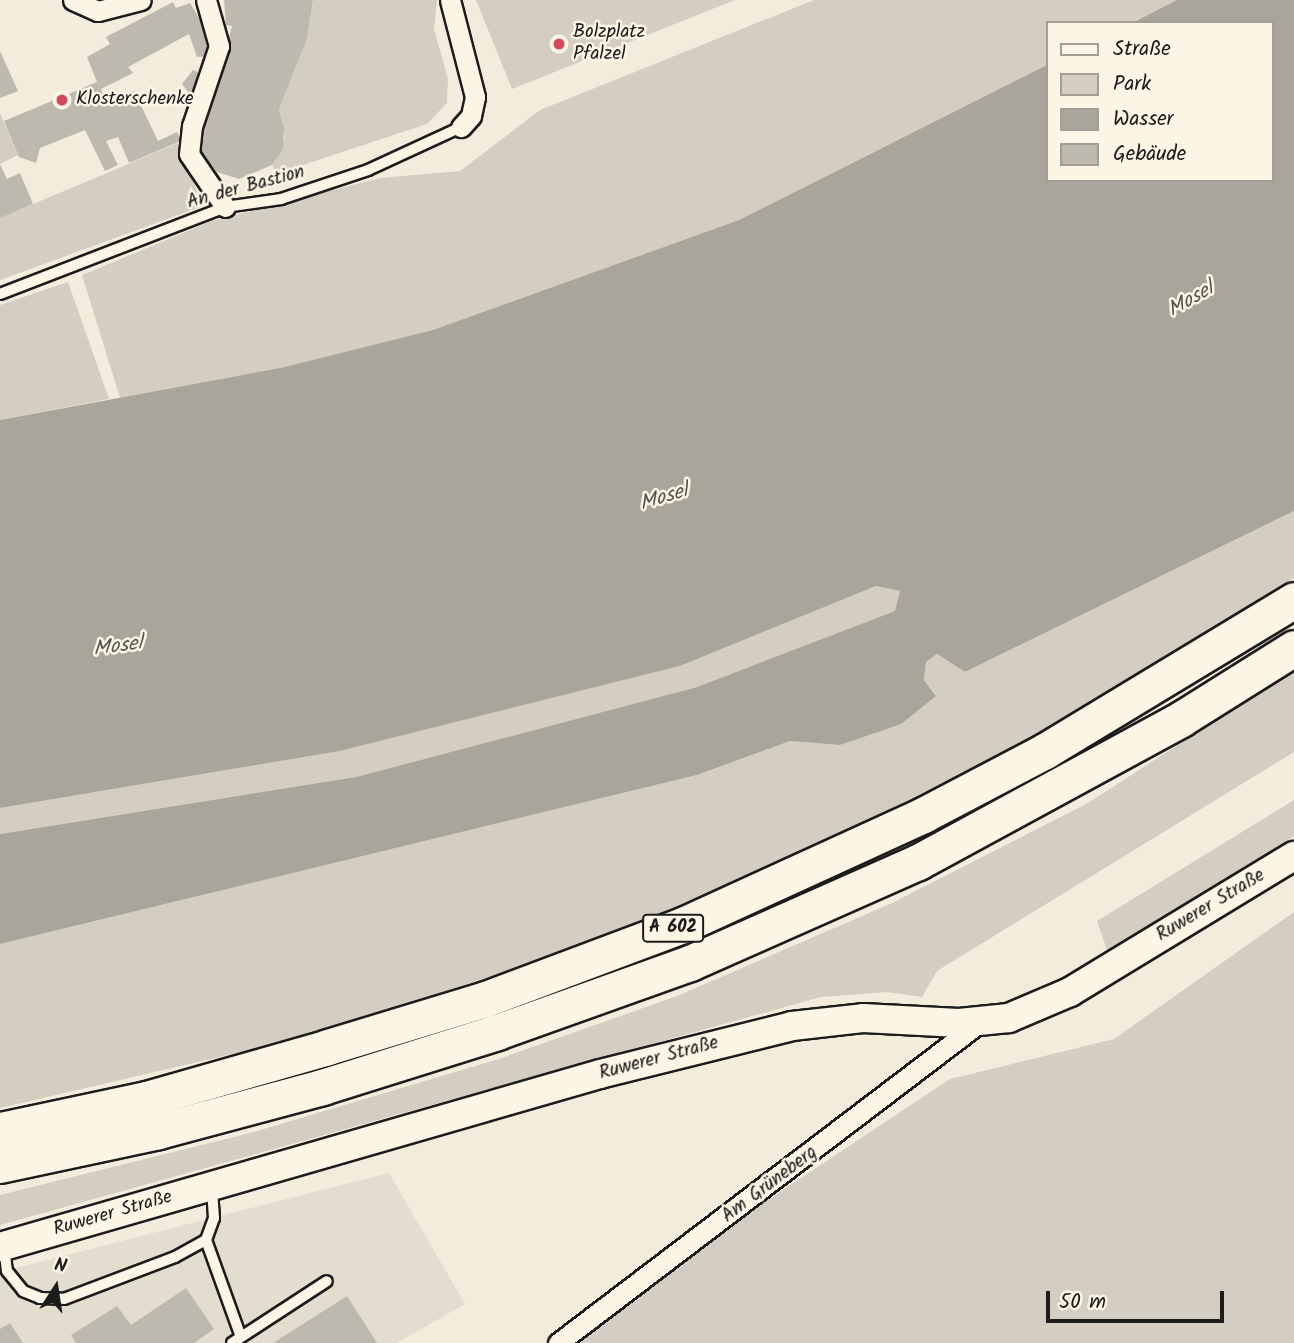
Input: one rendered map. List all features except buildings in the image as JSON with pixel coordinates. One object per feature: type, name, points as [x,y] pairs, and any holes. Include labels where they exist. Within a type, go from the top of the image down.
[{"type":"highway","name":"A 602","points":[[0,1130],[146,1099],[341,1043],[483,1000],[683,925],[923,815],[1045,751],[1294,600]]},
{"type":"highway","name":"A 602","points":[[0,1166],[158,1131],[322,1087],[497,1032],[690,963],[918,862],[1181,719],[1294,648]]},
{"type":"main road","name":"Ruwerer Straße","points":[[2,1247],[600,1074],[792,1026],[863,1017],[979,1023],[1037,1009],[1070,992],[1294,856]]},
{"type":"street","points":[[73,0],[98,11],[141,0]]},
{"type":"street","points":[[206,0],[219,46],[192,126],[189,154],[225,207]]},
{"type":"street","points":[[450,0],[475,97],[471,116],[461,127]]},
{"type":"street","name":"Am Grüneberg","points":[[558,1343],[979,1023]]},
{"type":"lane","name":"An der Bastion","points":[[0,294],[225,207],[281,199],[368,170],[461,127]]},
{"type":"lane","points":[[212,1186],[214,1218],[206,1240],[236,1340],[327,1281]]},
{"type":"lane","points":[[2,1247],[7,1270],[23,1291],[40,1298],[64,1299],[175,1257],[206,1240]]},
{"type":"shaded area","points":[[389,1173],[465,1304],[397,1343],[0,1343],[0,1272]]},
{"type":"green space","points":[[313,0],[437,0],[434,29],[448,79],[447,103],[427,124],[276,174],[272,165],[285,137],[279,109],[307,39]]},
{"type":"green space","name":"Bolzplatz Pfalzel","points":[[476,0],[735,0],[512,89]]},
{"type":"green space","points":[[814,0],[1177,0],[1136,21],[1046,21],[1046,66],[739,220],[433,330],[280,368],[120,398],[82,275],[212,221],[380,178],[460,171],[540,110]]},
{"type":"green space","points":[[0,113],[18,155],[0,164]]},
{"type":"green space","points":[[178,143],[203,206],[0,280],[0,218]]},
{"type":"green space","points":[[68,282],[109,399],[0,420],[0,305]]},
{"type":"green space","points":[[1294,511],[1294,578],[1033,736],[872,820],[669,910],[501,973],[305,1037],[0,1108],[0,944],[697,775],[790,741],[840,745],[936,695],[924,680],[926,662],[937,654],[965,672]]},
{"type":"green space","points":[[876,586],[900,591],[896,611],[697,687],[356,777],[0,834],[0,808],[340,751],[680,666]]},
{"type":"green space","points":[[1294,670],[1294,752],[937,971],[922,997],[887,992],[821,997],[0,1225],[0,1195],[254,1132],[502,1058],[677,996],[890,904],[1088,803]]},
{"type":"green space","points":[[1294,800],[1294,836],[1108,953],[1097,921]]},
{"type":"green space","points":[[1294,912],[1294,1343],[552,1343],[950,1079],[1114,1039]]},
{"type":"water","name":"Mosel","points":[[1177,0],[1294,0],[1294,511],[965,672],[937,654],[926,662],[924,680],[936,696],[901,724],[840,745],[790,741],[697,775],[0,944],[0,834],[356,777],[697,687],[895,611],[900,591],[876,586],[680,666],[340,751],[0,808],[0,420],[280,368],[433,330],[739,220],[1046,66],[1046,182],[1273,182],[1273,21],[1136,21]]},
{"type":"place","name":"Bolzplatz Pfalzel","points":[[559,44]]},
{"type":"place","name":"Klosterschenke","points":[[62,100]]}]
